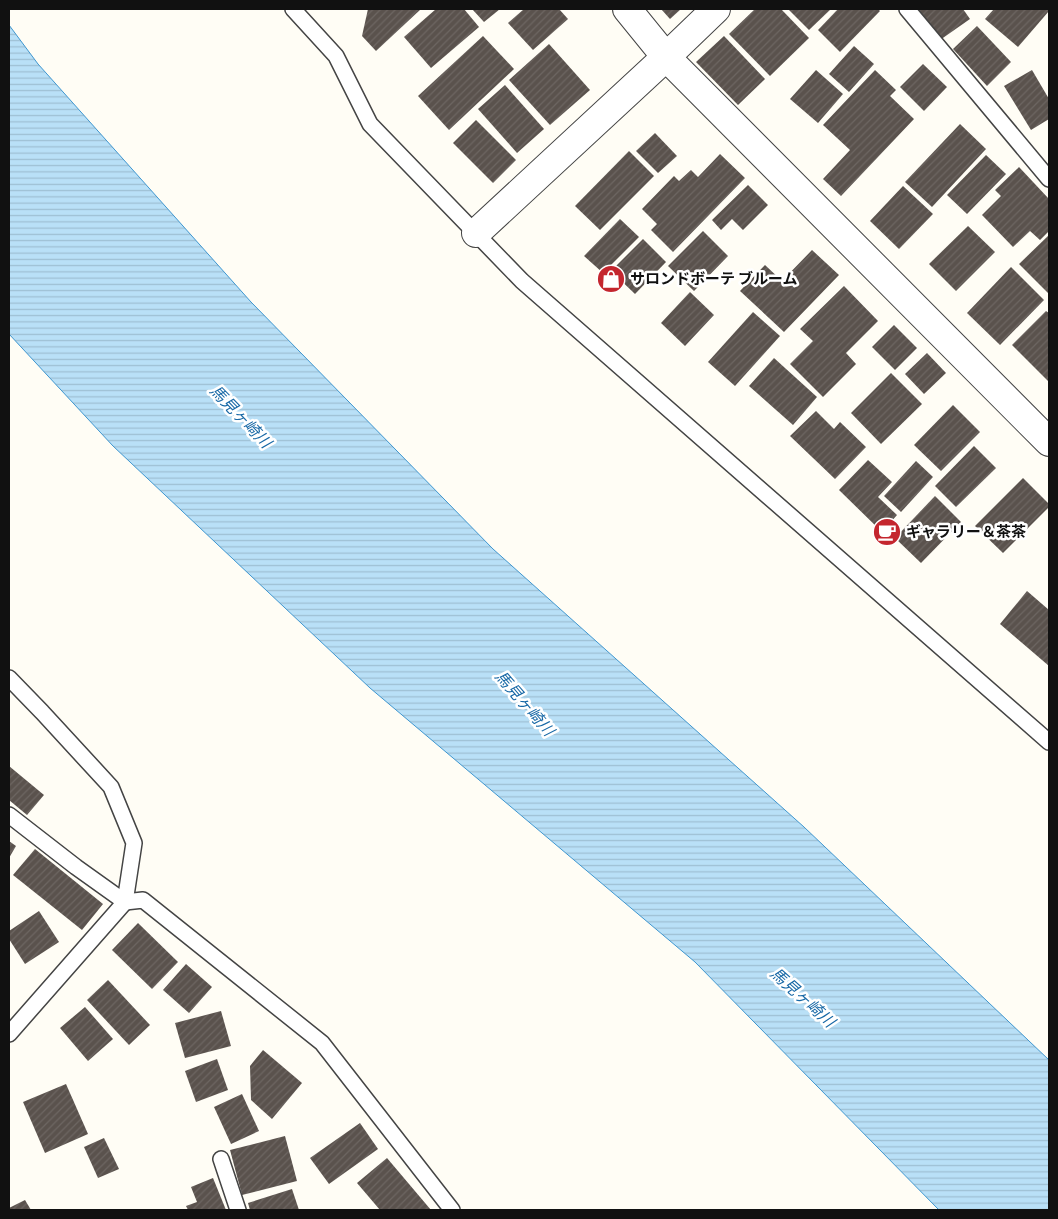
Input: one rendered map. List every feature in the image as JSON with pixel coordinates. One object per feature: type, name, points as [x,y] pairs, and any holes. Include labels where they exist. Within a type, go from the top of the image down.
[{"type":"street","points":[[627,9],[666,57],[1049,442]]},
{"type":"street","points":[[476,232],[716,9]]},
{"type":"lane","points":[[293,9],[336,56],[370,124],[522,281],[1049,742]]},
{"type":"lane","points":[[907,9],[1049,179]]},
{"type":"lane","points":[[9,678],[111,787],[134,843],[126,902],[9,1034]]},
{"type":"lane","points":[[9,815],[76,867],[126,902],[143,900],[322,1043],[452,1210]]},
{"type":"lane","points":[[221,1159],[238,1210]]},
{"type":"water","name":"馬見ヶ崎川","points":[[9,25],[38,64],[251,302],[493,549],[804,827],[1049,1060],[1049,1210],[939,1210],[695,962],[370,688],[113,446],[9,334]]},
{"type":"building","points":[[368,9],[421,9],[376,51],[362,36]]},
{"type":"building","points":[[436,9],[464,9],[479,27],[431,68],[404,37]]},
{"type":"building","points":[[472,9],[500,9],[484,22]]},
{"type":"building","points":[[524,9],[559,9],[568,19],[533,50],[508,23]]},
{"type":"building","points":[[661,9],[681,9],[670,19]]},
{"type":"building","points":[[755,9],[781,9],[809,38],[770,76],[729,34]]},
{"type":"building","points":[[788,9],[831,9],[809,30]]},
{"type":"building","points":[[838,9],[878,9],[880,11],[840,52],[818,30]]},
{"type":"building","points":[[918,9],[963,9],[970,19],[940,40]]},
{"type":"building","points":[[994,9],[1049,9],[1049,11],[1018,47],[985,19]]},
{"type":"building","points":[[977,26],[1011,62],[987,86],[953,49]]},
{"type":"building","points":[[483,36],[514,69],[449,130],[418,96]]},
{"type":"building","points":[[724,36],[765,79],[738,105],[696,62]]},
{"type":"building","points":[[549,44],[590,90],[550,125],[509,80]]},
{"type":"building","points":[[854,46],[874,64],[849,92],[829,74]]},
{"type":"building","points":[[923,64],[947,87],[924,111],[900,87]]},
{"type":"building","points":[[816,70],[843,94],[818,123],[790,99]]},
{"type":"building","points":[[875,70],[896,90],[890,96],[914,119],[841,196],[823,179],[850,150],[823,125]]},
{"type":"building","points":[[1032,70],[1049,99],[1049,119],[1031,130],[1004,86]]},
{"type":"building","points":[[505,85],[544,129],[517,153],[478,109]]},
{"type":"building","points":[[476,120],[516,160],[493,183],[453,143]]},
{"type":"building","points":[[960,124],[986,149],[932,207],[905,182]]},
{"type":"building","points":[[655,133],[677,156],[658,173],[636,151]]},
{"type":"building","points":[[629,151],[654,176],[600,230],[575,206]]},
{"type":"building","points":[[720,154],[745,178],[673,252],[651,230],[657,224],[642,209],[674,176],[679,181],[691,170],[698,177]]},
{"type":"building","points":[[986,155],[1006,174],[967,214],[947,195]]},
{"type":"building","points":[[1019,167],[1049,199],[1049,231],[1040,240],[1030,231],[1013,247],[982,215],[1001,196],[995,190]]},
{"type":"building","points":[[748,185],[768,205],[743,230],[732,219],[721,230],[712,220]]},
{"type":"building","points":[[903,186],[933,214],[899,249],[870,221]]},
{"type":"building","points":[[620,219],[639,237],[603,273],[584,256]]},
{"type":"building","points":[[968,226],[995,252],[956,291],[929,264]]},
{"type":"building","points":[[703,231],[728,256],[694,291],[668,266]]},
{"type":"building","points":[[1049,235],[1049,294],[1019,264]]},
{"type":"building","points":[[643,239],[666,262],[635,294],[611,271]]},
{"type":"building","points":[[812,250],[839,275],[784,332],[740,291],[765,265],[782,281]]},
{"type":"building","points":[[1011,267],[1044,300],[1000,345],[967,313]]},
{"type":"building","points":[[844,286],[878,321],[846,353],[856,364],[823,397],[790,364],[813,341],[800,329]]},
{"type":"building","points":[[690,292],[714,315],[685,346],[661,323]]},
{"type":"building","points":[[1046,311],[1049,313],[1049,382],[1012,345]]},
{"type":"building","points":[[753,312],[780,336],[735,386],[708,362]]},
{"type":"building","points":[[894,325],[917,348],[895,370],[872,347]]},
{"type":"building","points":[[927,353],[946,373],[924,394],[905,374]]},
{"type":"building","points":[[774,358],[817,397],[793,425],[749,386]]},
{"type":"building","points":[[891,373],[922,404],[881,444],[851,413]]},
{"type":"building","points":[[953,405],[980,432],[941,471],[914,445]]},
{"type":"building","points":[[816,411],[834,429],[840,422],[866,447],[835,479],[790,436]]},
{"type":"building","points":[[974,446],[996,468],[956,507],[935,486]]},
{"type":"building","points":[[868,460],[892,482],[878,497],[897,515],[882,532],[839,490]]},
{"type":"building","points":[[916,461],[933,477],[901,512],[884,496]]},
{"type":"building","points":[[1023,478],[1049,504],[1049,507],[1003,553],[975,526]]},
{"type":"building","points":[[935,496],[961,522],[921,563],[895,538]]},
{"type":"building","points":[[1027,591],[1049,610],[1049,666],[1000,624]]},
{"type":"building","points":[[9,766],[44,795],[27,815],[9,800]]},
{"type":"building","points":[[9,841],[16,846],[9,858]]},
{"type":"building","points":[[35,849],[103,904],[82,930],[13,875]]},
{"type":"building","points":[[39,911],[59,942],[25,964],[9,939],[9,931]]},
{"type":"building","points":[[138,923],[178,962],[152,989],[112,950]]},
{"type":"building","points":[[186,964],[212,987],[189,1013],[163,990]]},
{"type":"building","points":[[108,980],[150,1025],[129,1045],[87,1000]]},
{"type":"building","points":[[85,1007],[113,1039],[88,1061],[60,1028]]},
{"type":"building","points":[[221,1011],[231,1046],[185,1058],[175,1023]]},
{"type":"building","points":[[263,1050],[302,1083],[272,1119],[251,1100],[250,1066]]},
{"type":"building","points":[[217,1059],[228,1090],[196,1102],[185,1071]]},
{"type":"building","points":[[66,1084],[88,1134],[45,1153],[23,1102]]},
{"type":"building","points":[[242,1094],[259,1131],[231,1144],[214,1107]]},
{"type":"building","points":[[360,1123],[378,1149],[329,1184],[310,1158]]},
{"type":"building","points":[[285,1136],[297,1181],[242,1195],[230,1150]]},
{"type":"building","points":[[104,1138],[119,1169],[98,1178],[84,1147]]},
{"type":"building","points":[[387,1158],[431,1210],[380,1210],[357,1183]]},
{"type":"building","points":[[213,1178],[226,1210],[188,1210],[186,1206],[197,1202],[191,1187]]},
{"type":"building","points":[[292,1189],[299,1210],[250,1210],[248,1203]]},
{"type":"building","points":[[25,1200],[31,1210],[9,1210],[9,1208]]},
{"type":"place","name":"サロンドボーテ ブルーム","points":[[611,279]]},
{"type":"place","name":"ギャラリー＆茶茶","points":[[887,532]]}]
